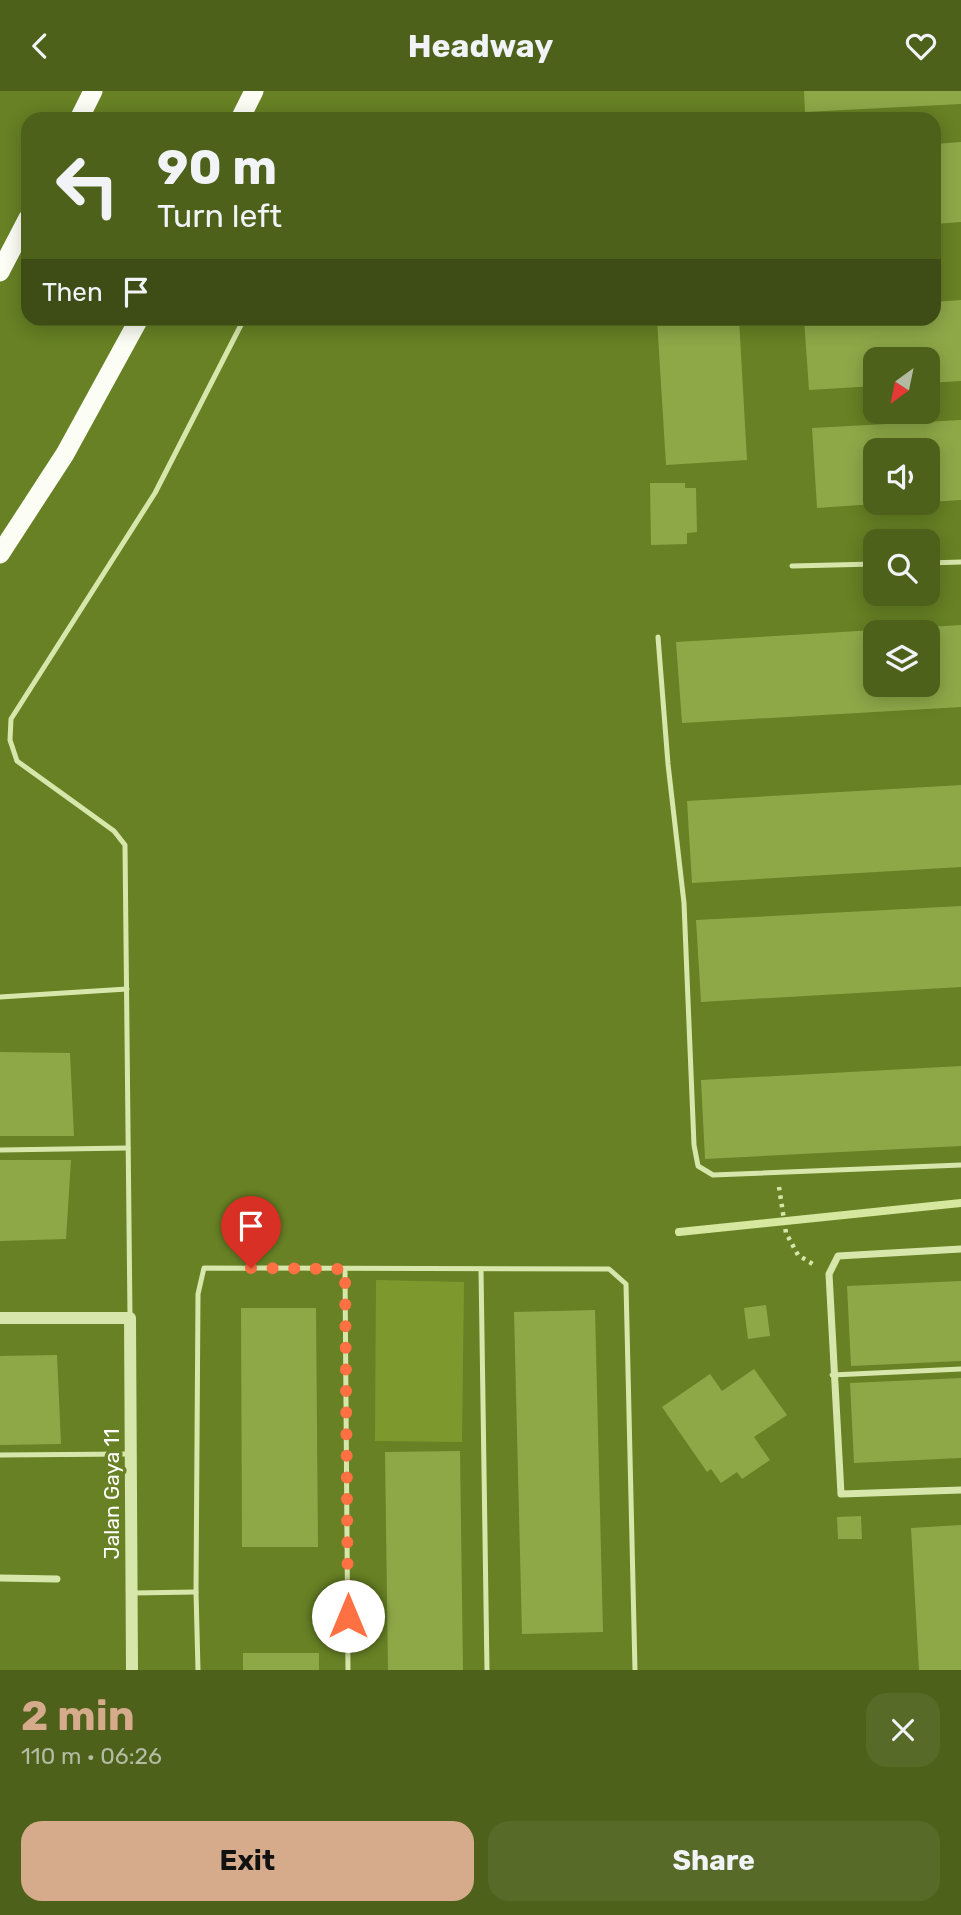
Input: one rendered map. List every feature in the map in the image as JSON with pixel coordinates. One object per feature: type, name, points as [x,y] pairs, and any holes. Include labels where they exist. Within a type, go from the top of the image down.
[{"type":"highway","points":[[82,112],[93,91]]},
{"type":"highway","points":[[244,112],[254,91]]},
{"type":"highway","points":[[0,272],[21,232]]},
{"type":"highway","points":[[0,554],[65,454],[135,326]]},
{"type":"street","points":[[961,1249],[838,1256],[829,1273],[832,1375],[841,1494],[961,1490]]},
{"type":"street","points":[[0,1318],[130,1318]]},
{"type":"street","name":"Jalan Gaya 11","points":[[130,1318],[132,1670]]},
{"type":"street","points":[[0,1578],[57,1579]]},
{"type":"lane","points":[[130,1318],[125,845],[114,831],[17,761],[10,740],[11,719],[155,493],[240,326]]},
{"type":"lane","points":[[940,563],[961,562]]},
{"type":"lane","points":[[792,566],[863,564]]},
{"type":"lane","points":[[658,637],[668,764],[684,903],[694,1145],[698,1167],[713,1175],[961,1165]]},
{"type":"lane","points":[[0,997],[127,989]]},
{"type":"lane","points":[[0,1150],[128,1148]]},
{"type":"lane","points":[[198,1670],[198,1294],[204,1268],[609,1269],[626,1284],[635,1670]]},
{"type":"lane","points":[[345,1269],[348,1670]]},
{"type":"lane","points":[[481,1269],[487,1670]]},
{"type":"lane","points":[[832,1375],[961,1369]]},
{"type":"lane","points":[[0,1455],[130,1454]]},
{"type":"lane","points":[[131,1593],[196,1592]]},
{"type":"path","points":[[778,1173],[786,1233],[798,1255],[829,1273]]},
{"type":"green space","points":[[376,1280],[464,1282],[462,1442],[375,1441]]},
{"type":"building","points":[[804,91],[961,91],[961,104],[805,112]]},
{"type":"building","points":[[961,142],[961,222],[941,223],[941,143]]},
{"type":"building","points":[[961,300],[961,381],[940,382],[940,347],[863,347],[863,387],[809,390],[804,326],[941,326],[941,301]]},
{"type":"building","points":[[657,326],[739,326],[747,460],[666,465]]},
{"type":"building","points":[[961,420],[961,500],[940,501],[940,438],[863,438],[863,505],[817,508],[812,428],[940,424],[940,421]]},
{"type":"building","points":[[650,483],[685,483],[685,488],[696,488],[697,532],[687,533],[687,544],[651,545]]},
{"type":"building","points":[[961,625],[961,707],[682,723],[676,642],[863,631],[863,697],[940,697],[940,626]]},
{"type":"building","points":[[961,785],[961,867],[692,883],[687,801]]},
{"type":"building","points":[[961,906],[961,987],[701,1002],[696,920]]},
{"type":"building","points":[[0,1052],[70,1053],[74,1136],[0,1136]]},
{"type":"building","points":[[961,1066],[961,1146],[705,1159],[701,1080]]},
{"type":"building","points":[[0,1160],[71,1160],[66,1239],[0,1241]]},
{"type":"building","points":[[961,1281],[961,1361],[851,1366],[847,1286]]},
{"type":"building","points":[[766,1305],[770,1336],[748,1339],[744,1308]]},
{"type":"building","points":[[241,1308],[316,1308],[318,1547],[242,1547]]},
{"type":"building","points":[[595,1310],[603,1632],[522,1634],[514,1312]]},
{"type":"building","points":[[57,1355],[61,1444],[0,1445],[0,1356]]},
{"type":"building","points":[[754,1369],[787,1415],[754,1437],[770,1460],[742,1479],[737,1472],[721,1483],[711,1469],[707,1472],[662,1407],[710,1374],[722,1391]]},
{"type":"building","points":[[961,1378],[961,1458],[854,1463],[850,1383]]},
{"type":"building","points":[[460,1451],[463,1670],[388,1670],[385,1452]]},
{"type":"building","points":[[861,1516],[862,1539],[838,1539],[837,1517]]},
{"type":"building","points":[[961,1525],[961,1670],[919,1670],[911,1528]]},
{"type":"building","points":[[243,1653],[319,1653],[319,1670],[243,1670]]},
{"type":"waterway","points":[[679,1232],[961,1203]]},
{"type":"route","points":[[251,1268],[345,1269],[348,1616]]}]
